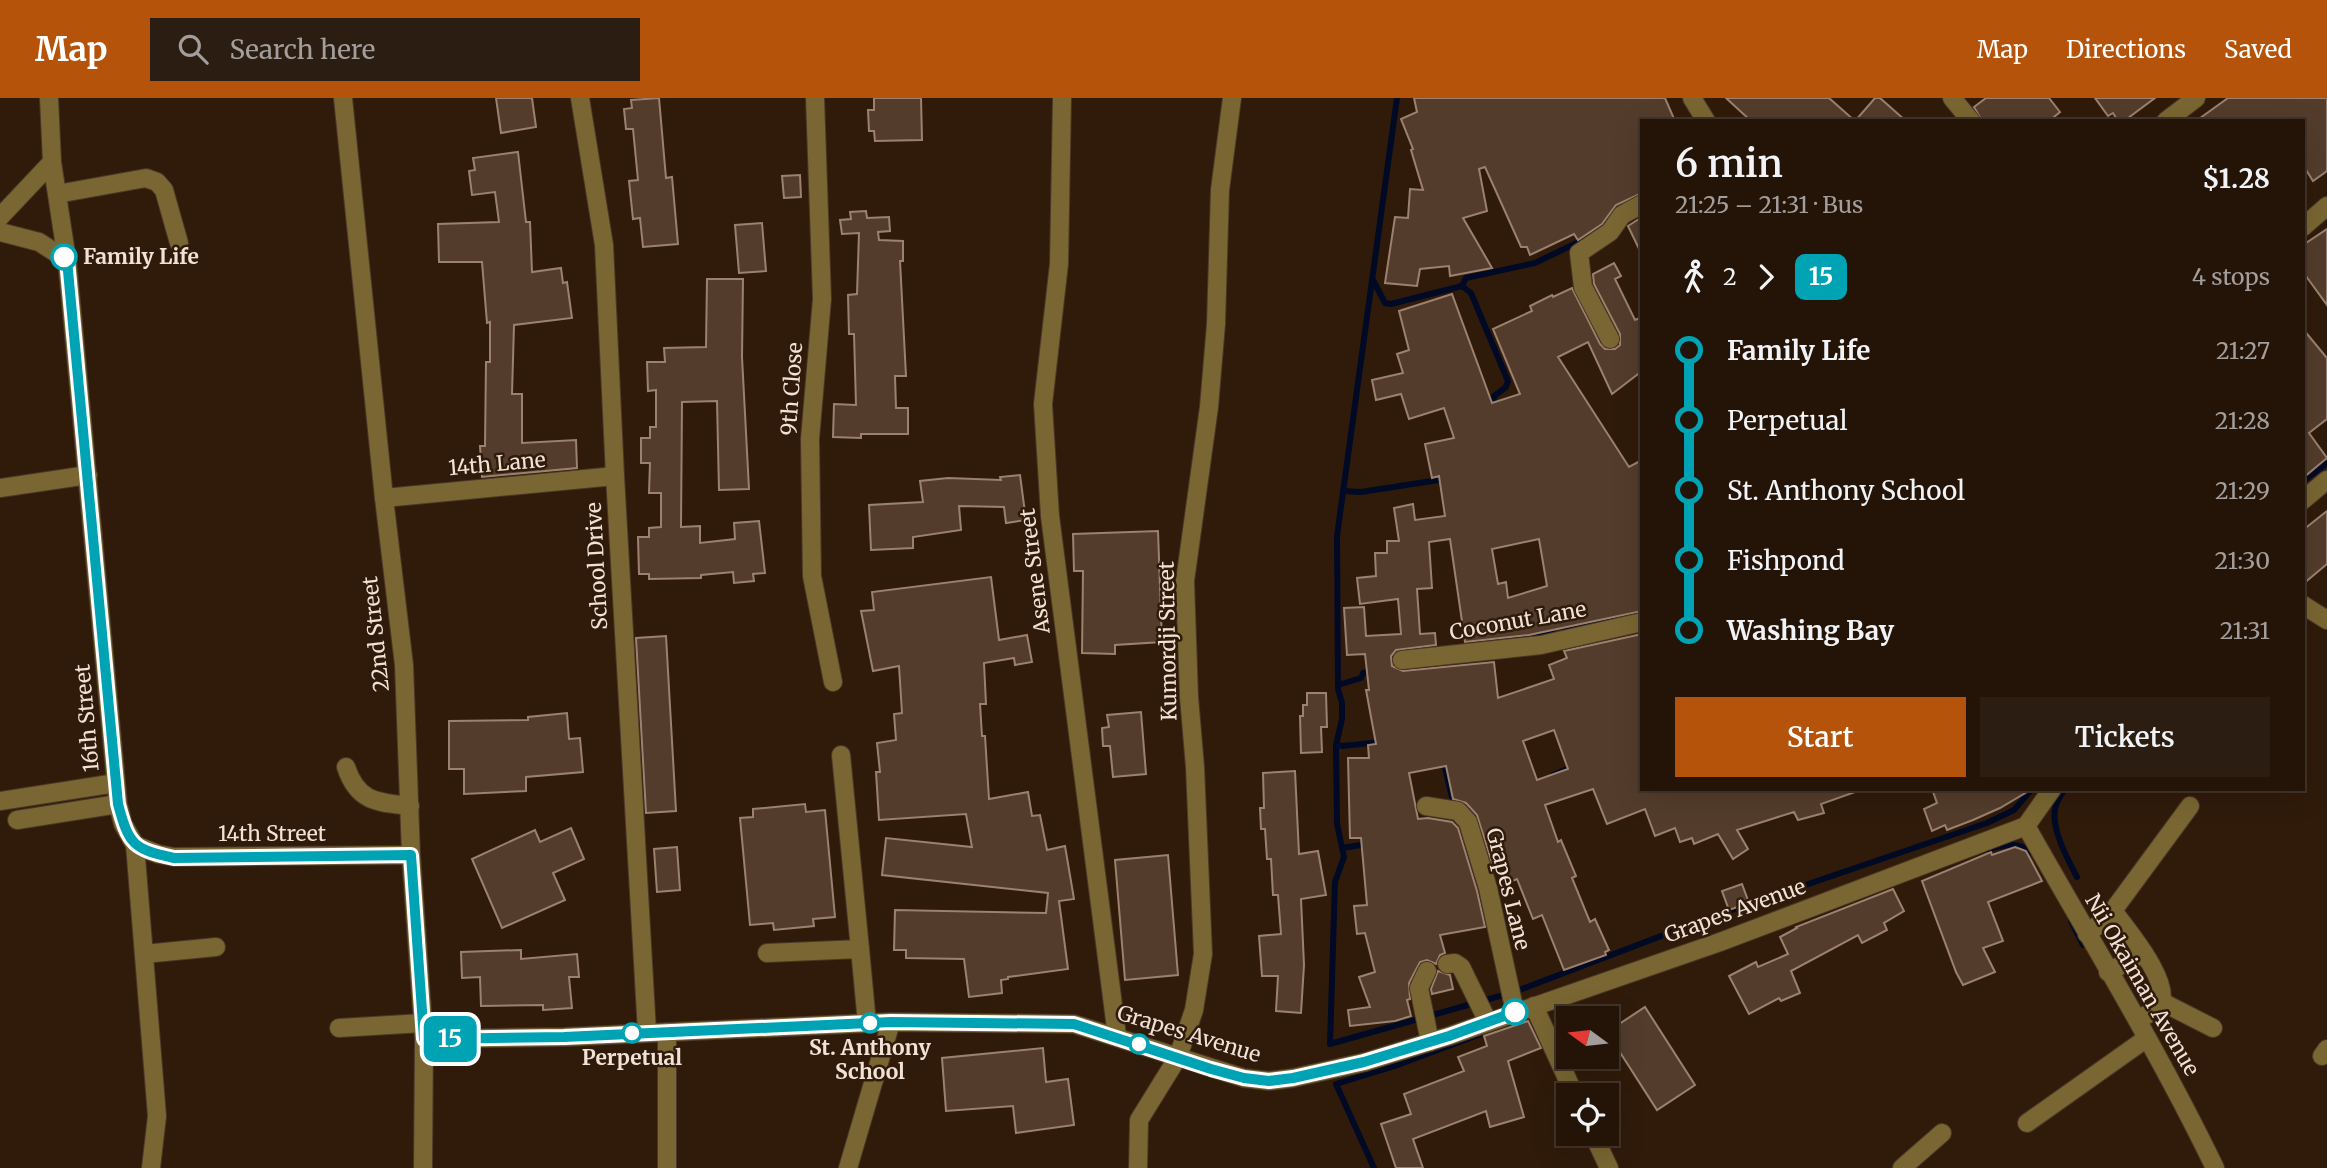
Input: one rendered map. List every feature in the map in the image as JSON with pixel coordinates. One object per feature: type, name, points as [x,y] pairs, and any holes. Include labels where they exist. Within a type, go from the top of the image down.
[{"type":"street","name":"16th Street","points":[[49,98],[52,162],[67,260],[118,804],[123,824],[135,845],[158,1116],[151,1168]]},
{"type":"street","name":"22nd Street","points":[[343,98],[404,665],[411,855],[423,1031],[423,1168]]},
{"type":"street","name":"School Drive","points":[[580,98],[604,245],[647,1032]]},
{"type":"street","name":"9th Close","points":[[815,98],[822,299],[810,439],[812,576],[833,682]]},
{"type":"street","name":"Asene Street","points":[[1062,98],[1059,264],[1043,404],[1050,516],[1117,1036]]},
{"type":"street","name":"Kumordji Street","points":[[1138,1168],[1139,1120],[1178,1057],[1194,1010],[1203,954],[1185,581],[1209,407],[1216,324],[1220,190],[1232,98]]},
{"type":"street","points":[[1692,98],[1705,119]]},
{"type":"street","points":[[1952,98],[1968,119]]},
{"type":"street","points":[[2168,119],[2196,98]]},
{"type":"street","points":[[0,218],[52,162]]},
{"type":"street","points":[[57,194],[146,178],[157,182],[164,190],[179,243]]},
{"type":"street","points":[[1610,338],[1583,287],[1579,253],[1610,232],[1622,215],[1640,205]]},
{"type":"street","points":[[2305,224],[2327,206]]},
{"type":"street","points":[[0,232],[39,242],[67,260]]},
{"type":"street","points":[[0,488],[88,475]]},
{"type":"street","name":"14th Lane","points":[[384,498],[615,476]]},
{"type":"street","points":[[2305,498],[2327,480]]},
{"type":"street","points":[[2305,606],[2327,620]]},
{"type":"street","name":"Coconut Lane","points":[[1402,660],[1541,645],[1640,622]]},
{"type":"street","points":[[841,755],[867,1023]]},
{"type":"street","points":[[346,767],[356,787],[367,798],[375,802],[411,806]]},
{"type":"street","points":[[0,801],[116,783]]},
{"type":"street","points":[[2026,826],[2051,791]]},
{"type":"street","points":[[17,820],[118,804]]},
{"type":"street","name":"Grapes Lane","points":[[1426,806],[1458,811],[1468,822],[1488,888],[1515,1012]]},
{"type":"street","points":[[2087,934],[2113,911],[2190,806]]},
{"type":"street","name":"Grapes Avenue","points":[[340,1028],[564,1037],[891,1022],[1074,1024],[1244,1078],[1269,1081],[1364,1062],[1430,1042],[1720,942],[2026,826]]},
{"type":"street","name":"Nii Okaiman Avenue","points":[[2026,826],[2186,1107],[2215,1168]]},
{"type":"street","name":"14th Street","points":[[135,845],[174,858],[411,855]]},
{"type":"street","points":[[2113,911],[2144,953],[2163,993],[2158,1009],[2137,1019]]},
{"type":"street","points":[[144,954],[216,947]]},
{"type":"street","points":[[767,953],[860,949]]},
{"type":"street","points":[[2108,972],[2144,953]]},
{"type":"street","points":[[1447,964],[1455,963],[1461,967],[1488,1022]]},
{"type":"street","points":[[1427,971],[1419,988],[1430,1042]]},
{"type":"street","points":[[2162,1002],[2213,1028]]},
{"type":"street","points":[[1534,1006],[1569,1083]]},
{"type":"street","points":[[848,1168],[891,1022]]},
{"type":"street","points":[[667,1032],[667,1168]]},
{"type":"street","points":[[2027,1123],[2147,1038]]},
{"type":"street","points":[[1902,1168],[1942,1133]]},
{"type":"street","points":[[1599,1146],[1609,1168]]},
{"type":"building","points":[[496,98],[532,98],[536,127],[501,133]]},
{"type":"building","points":[[659,98],[666,178],[672,177],[678,244],[643,247],[640,218],[633,219],[629,181],[638,180],[633,129],[626,129],[624,109],[632,108],[631,100]]},
{"type":"building","points":[[874,98],[921,98],[922,140],[875,141],[874,131],[869,131],[868,110],[874,110]]},
{"type":"building","points":[[1414,98],[1665,98],[1674,119],[1640,119],[1640,194],[1616,205],[1602,224],[1578,240],[1574,234],[1530,255],[1527,247],[1521,247],[1485,167],[1479,169],[1487,211],[1463,218],[1492,268],[1450,276],[1449,266],[1420,269],[1417,286],[1385,283],[1395,217],[1408,218],[1410,189],[1423,190],[1411,150],[1413,149],[1401,119],[1417,112]]},
{"type":"building","points":[[1726,98],[1829,98],[1853,119],[1749,119]]},
{"type":"building","points":[[1875,98],[1880,98],[1904,119],[1857,119]]},
{"type":"building","points":[[1986,98],[2049,98],[2060,112],[2051,119],[1981,119],[1974,107]]},
{"type":"building","points":[[2095,98],[2155,98],[2127,119],[2117,119],[2113,113],[2108,116]]},
{"type":"building","points":[[2228,98],[2327,98],[2327,171],[2313,181],[2305,168],[2305,119],[2199,119]]},
{"type":"building","points":[[518,152],[526,222],[530,222],[532,272],[561,268],[563,283],[567,282],[572,318],[514,325],[512,394],[522,394],[522,443],[576,440],[577,468],[482,477],[480,446],[485,446],[486,362],[490,362],[490,322],[487,323],[482,262],[439,262],[438,224],[499,222],[495,192],[472,195],[469,171],[475,170],[473,158]]},
{"type":"building","points":[[800,175],[801,197],[784,198],[782,176]]},
{"type":"building","points":[[866,211],[867,218],[889,217],[890,231],[878,232],[879,240],[903,241],[903,261],[900,261],[906,376],[895,376],[896,408],[908,408],[908,434],[861,434],[861,438],[833,437],[834,404],[856,405],[854,334],[849,334],[848,295],[857,294],[859,233],[842,234],[840,220],[851,219],[850,212]]},
{"type":"building","points":[[1640,218],[1640,251],[1628,226]]},
{"type":"building","points":[[762,223],[766,271],[739,273],[735,225]]},
{"type":"building","points":[[2327,229],[2327,305],[2305,275],[2305,244]]},
{"type":"building","points":[[1614,263],[1621,276],[1615,279],[1635,320],[1640,318],[1640,373],[1612,394],[1588,342],[1558,357],[1629,467],[1640,461],[1640,611],[1529,635],[1465,642],[1450,539],[1429,542],[1432,588],[1417,589],[1420,634],[1435,633],[1436,645],[1396,650],[1391,656],[1392,666],[1403,671],[1494,662],[1498,698],[1554,679],[1549,665],[1567,658],[1564,651],[1640,634],[1640,791],[1855,792],[1821,804],[1824,813],[1798,820],[1794,812],[1737,830],[1748,849],[1733,859],[1718,834],[1694,844],[1692,838],[1680,842],[1675,828],[1655,836],[1645,809],[1607,824],[1593,789],[1545,805],[1558,842],[1561,840],[1576,876],[1572,878],[1590,922],[1595,919],[1609,950],[1605,952],[1606,955],[1564,970],[1542,915],[1533,919],[1517,879],[1510,882],[1504,866],[1494,870],[1477,815],[1466,803],[1453,799],[1446,766],[1409,773],[1418,819],[1452,822],[1458,828],[1485,927],[1440,935],[1445,953],[1440,955],[1436,964],[1427,960],[1420,962],[1409,983],[1410,999],[1407,1000],[1411,1016],[1395,1021],[1350,1026],[1348,1010],[1370,1007],[1359,977],[1375,972],[1365,933],[1357,934],[1354,906],[1367,905],[1361,838],[1350,838],[1348,758],[1369,758],[1368,745],[1376,744],[1366,690],[1369,690],[1365,654],[1347,655],[1344,608],[1364,607],[1366,636],[1401,634],[1398,599],[1360,604],[1357,578],[1376,576],[1375,553],[1387,553],[1387,541],[1399,541],[1394,508],[1413,504],[1415,520],[1445,516],[1439,476],[1432,478],[1425,444],[1454,438],[1444,408],[1409,419],[1401,394],[1376,400],[1372,380],[1403,373],[1397,354],[1409,350],[1399,311],[1452,294],[1492,403],[1520,394],[1493,329],[1532,311],[1530,306],[1572,288],[1600,344],[1605,349],[1615,349],[1620,345],[1620,334],[1594,284],[1593,274]],"holes":[[[1539,539],[1547,586],[1508,598],[1506,582],[1498,584],[1492,549]],[[1554,730],[1568,769],[1537,780],[1523,741]]]},
{"type":"building","points":[[707,279],[743,279],[742,357],[749,489],[719,490],[717,401],[682,402],[681,527],[700,526],[700,543],[735,539],[734,523],[759,521],[765,573],[753,574],[754,581],[734,583],[733,572],[701,575],[701,578],[649,579],[649,574],[639,574],[638,537],[649,537],[649,528],[661,527],[661,493],[649,493],[650,463],[641,463],[641,438],[650,438],[650,427],[656,427],[656,390],[648,391],[647,362],[665,362],[664,348],[706,347]]},
{"type":"building","points":[[2305,331],[2327,358],[2327,419],[2309,433],[2327,458],[2305,476]]},
{"type":"building","points":[[1020,475],[1026,520],[1006,523],[1004,507],[959,506],[961,530],[913,537],[913,548],[871,550],[869,505],[923,502],[920,481],[948,478],[1001,480],[1000,477]]},
{"type":"building","points":[[2327,511],[2327,564],[2305,582],[2305,528]]},
{"type":"building","points":[[1158,531],[1162,642],[1115,645],[1115,654],[1082,653],[1083,571],[1074,571],[1073,534]]},
{"type":"building","points":[[991,577],[999,640],[1027,635],[1032,662],[1015,665],[1014,658],[984,663],[986,704],[980,704],[989,799],[1028,792],[1032,816],[1040,815],[1047,850],[1065,846],[1074,899],[1059,901],[1068,969],[1008,977],[1001,980],[1002,993],[969,997],[964,959],[906,958],[906,950],[894,950],[895,910],[1046,913],[1048,893],[882,875],[886,838],[972,847],[966,814],[879,820],[876,772],[880,772],[877,743],[896,740],[894,714],[902,713],[899,666],[873,671],[861,611],[874,610],[872,592]]},
{"type":"building","points":[[666,636],[676,811],[646,813],[636,638]]},
{"type":"building","points":[[1307,693],[1326,693],[1327,727],[1321,727],[1322,752],[1301,753],[1300,716],[1303,716],[1303,705],[1307,705]]},
{"type":"building","points":[[1141,712],[1146,774],[1113,777],[1110,746],[1103,746],[1102,728],[1109,727],[1107,715]]},
{"type":"building","points":[[567,713],[569,739],[580,738],[583,772],[526,777],[526,791],[464,794],[464,769],[449,769],[449,721],[528,720],[528,717]]},
{"type":"building","points":[[1295,771],[1299,854],[1318,851],[1326,895],[1301,899],[1304,965],[1301,1013],[1276,1011],[1278,976],[1262,976],[1259,936],[1281,934],[1278,895],[1273,895],[1271,859],[1267,859],[1265,829],[1261,829],[1260,808],[1264,808],[1263,773]]},
{"type":"building","points":[[1933,791],[2029,791],[1973,820],[1947,830],[1945,825],[1932,831],[1924,809],[1937,803]]},
{"type":"building","points":[[805,804],[806,812],[825,810],[835,917],[813,919],[814,926],[774,930],[773,923],[750,925],[740,818],[753,817],[753,809]]},
{"type":"building","points":[[571,828],[584,859],[553,873],[565,900],[502,928],[472,859],[535,830],[540,842]]},
{"type":"building","points":[[677,847],[680,890],[657,892],[654,849]]},
{"type":"building","points":[[2015,847],[2026,851],[2042,881],[1988,902],[2003,941],[1983,948],[1995,972],[1963,985],[1922,881],[1991,852],[1992,855]]},
{"type":"building","points":[[1168,855],[1178,975],[1125,980],[1115,860]]},
{"type":"building","points":[[1742,884],[1749,903],[1729,910],[1722,891]]},
{"type":"building","points":[[1893,889],[1904,911],[1884,923],[1887,930],[1862,943],[1858,935],[1791,971],[1800,993],[1781,1001],[1779,998],[1749,1014],[1729,976],[1756,962],[1758,967],[1788,954],[1780,937],[1796,927]]},
{"type":"building","points":[[521,950],[521,959],[577,954],[579,977],[569,977],[572,1008],[543,1010],[543,1005],[481,1006],[480,977],[462,978],[461,952]]},
{"type":"building","points":[[1438,971],[1450,975],[1453,989],[1432,994],[1431,989]]},
{"type":"building","points":[[1645,1007],[1695,1085],[1657,1110],[1619,1051],[1619,1024]]},
{"type":"building","points":[[1528,1021],[1541,1048],[1508,1061],[1524,1117],[1490,1127],[1486,1111],[1413,1139],[1423,1168],[1396,1168],[1381,1124],[1411,1114],[1404,1094],[1464,1071],[1458,1057],[1487,1046],[1484,1036]]},
{"type":"building","points":[[1043,1048],[1046,1082],[1068,1079],[1074,1125],[1016,1133],[1013,1106],[946,1111],[942,1058]]},
{"type":"waterway","points":[[1397,98],[1337,536],[1338,689],[1342,703],[1342,719],[1336,745],[1337,824],[1344,857],[1335,882],[1330,1044],[1514,992],[1703,920],[1987,823],[2014,810],[2030,791]]},
{"type":"waterway","points":[[1596,232],[1607,221]]},
{"type":"waterway","points":[[1462,286],[1466,278],[1535,263],[1587,238]]},
{"type":"waterway","points":[[1373,280],[1385,303],[1391,304],[1462,286],[1471,293],[1508,381],[1506,387],[1493,397],[1496,409]]},
{"type":"waterway","points":[[2305,480],[2327,463]]},
{"type":"waterway","points":[[1343,491],[1361,492],[1445,479]]},
{"type":"waterway","points":[[1564,627],[1612,620]]},
{"type":"waterway","points":[[1513,640],[1553,630]]},
{"type":"waterway","points":[[1338,685],[1373,671]]},
{"type":"waterway","points":[[1336,745],[1381,744]]},
{"type":"waterway","points":[[1443,759],[1454,806],[1471,812],[1479,808]]},
{"type":"waterway","points":[[1553,775],[1567,769]]},
{"type":"waterway","points":[[2064,791],[2056,806],[2055,826],[2077,877]]},
{"type":"waterway","points":[[1342,848],[1367,844]]},
{"type":"waterway","points":[[1988,849],[2013,845],[2025,848],[2036,856]]},
{"type":"waterway","points":[[2071,921],[2083,945]]},
{"type":"waterway","points":[[1374,1168],[1336,1084],[1395,1066],[1481,1034]]},
{"type":"bus line","name":"15","points":[[64,257],[67,260],[118,804],[123,824],[135,845],[174,858],[411,855],[424,1039],[564,1037],[891,1022],[1074,1024],[1211,1069],[1244,1078],[1269,1081],[1364,1062],[1515,1012]]},
{"type":"place","name":"Family Life","points":[[64,257]]},
{"type":"place","name":"St. Anthony School","points":[[870,1023]]},
{"type":"place","name":"Perpetual","points":[[632,1033]]}]
